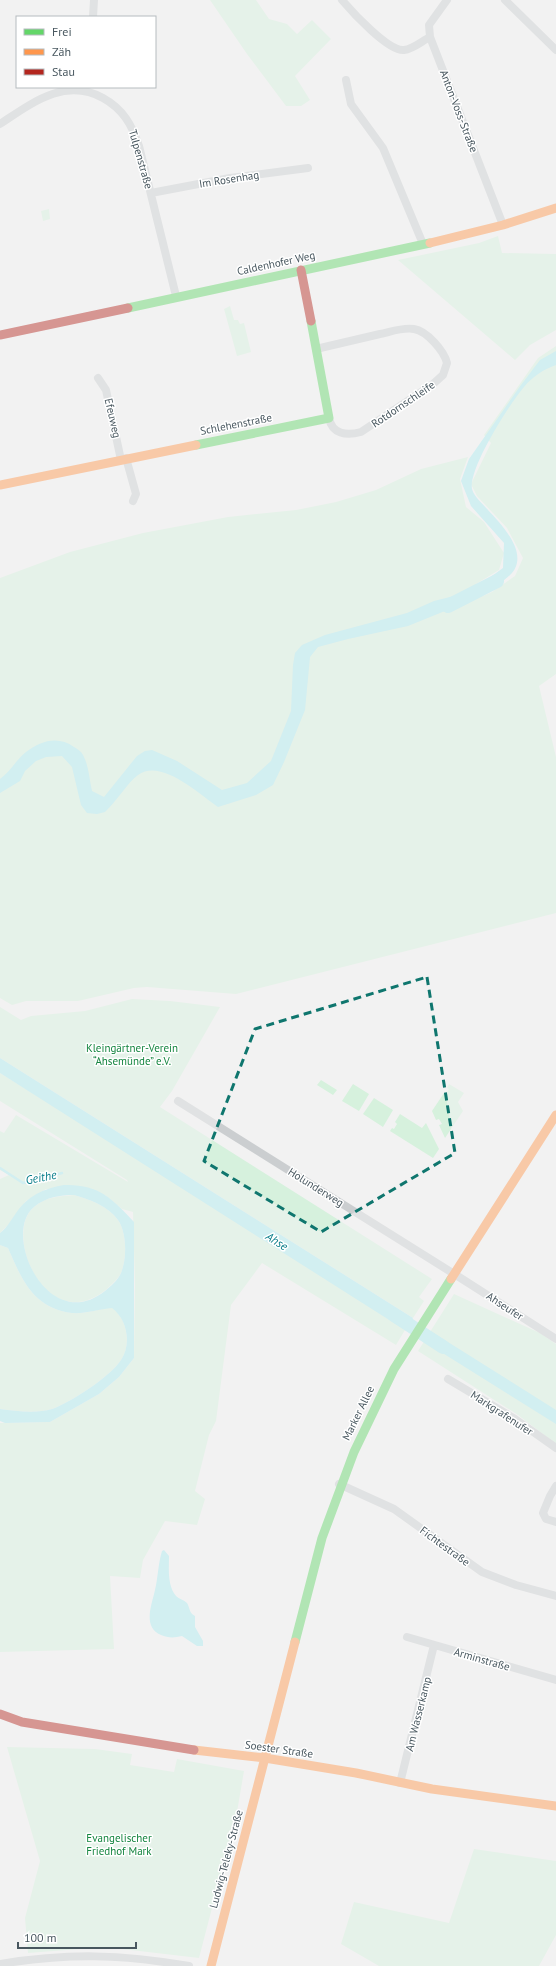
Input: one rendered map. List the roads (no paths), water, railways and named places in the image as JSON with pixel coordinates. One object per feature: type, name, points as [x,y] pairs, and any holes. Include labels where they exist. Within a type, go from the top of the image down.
[{"type":"street","points":[[93,16],[94,0]]},
{"type":"street","points":[[342,0],[357,17],[396,49],[409,49],[430,37],[429,25],[447,0]]},
{"type":"street","points":[[506,0],[556,50]]},
{"type":"street","name":"Anton-Voss-Straße","points":[[430,37],[503,225]]},
{"type":"street","points":[[346,80],[351,104],[383,148],[423,244]]},
{"type":"street","name":"Tulpenstraße","points":[[0,124],[47,96],[73,88],[95,93],[113,105],[127,118],[136,136],[176,296]]},
{"type":"street","name":"Im Rosenhag","points":[[151,193],[230,178],[308,168]]},
{"type":"street","name":"Caldenhofer Weg","points":[[0,335],[423,244],[503,225],[556,208]]},
{"type":"street","points":[[301,270],[329,418]]},
{"type":"street","name":"Rotdornschleife","points":[[316,349],[399,330],[414,329],[421,332],[438,347],[445,356],[447,363],[447,368],[438,380],[361,432],[348,434],[335,431],[331,426],[329,418]]},
{"type":"street","name":"Efeuweg","points":[[98,378],[106,390],[123,459],[136,494],[133,501]]},
{"type":"street","name":"Schlehenstraße","points":[[0,485],[329,418]]},
{"type":"street","name":"Holunderweg","points":[[178,1101],[454,1274]]},
{"type":"street","name":"Marker Allee","points":[[265,1758],[322,1538],[339,1484],[371,1412],[426,1317],[556,1115]]},
{"type":"street","name":"Ahseufer","points":[[454,1274],[556,1340]]},
{"type":"street","name":"Markgrafenufer","points":[[448,1379],[556,1448]]},
{"type":"street","name":"Fichtestraße","points":[[339,1484],[394,1509],[482,1572],[516,1585],[556,1596]]},
{"type":"street","points":[[556,1486],[543,1513],[546,1519],[556,1522]]},
{"type":"street","name":"Arminstraße","points":[[407,1637],[556,1680]]},
{"type":"street","name":"Am Wasserkamp","points":[[400,1783],[434,1645]]},
{"type":"street","name":"Soester Straße","points":[[0,1714],[22,1722],[120,1739],[200,1751],[265,1758],[356,1773],[400,1783],[473,1795],[556,1806]]},
{"type":"street","name":"Ludwig-Teleky-Straße","points":[[211,1966],[265,1758]]},
{"type":"street","points":[[0,1965],[64,1956],[104,1955],[149,1959],[189,1966]]},
{"type":"water","points":[[556,351],[556,365],[534,377],[524,387],[509,407],[491,436],[476,467],[472,489],[479,500],[507,532],[516,550],[517,559],[516,567],[510,575],[482,594],[478,586],[503,568],[504,543],[471,506],[461,481],[469,459],[521,385],[540,360]]},
{"type":"water","points":[[462,594],[467,602],[408,626],[318,647],[310,657],[305,710],[284,762],[273,785],[256,795],[218,807],[180,780],[158,771],[147,771],[134,778],[105,812],[97,814],[87,813],[81,805],[72,767],[62,756],[46,757],[36,761],[25,771],[20,781],[0,793],[0,779],[22,755],[31,748],[43,742],[55,740],[68,743],[81,752],[87,763],[92,791],[104,797],[137,756],[145,751],[152,750],[177,761],[222,790],[247,783],[271,761],[291,711],[295,653],[302,645],[325,635],[407,613],[434,601]]},
{"type":"water","points":[[0,1058],[413,1318],[405,1330],[0,1073]]},
{"type":"water","points":[[76,1185],[104,1194],[119,1206],[134,1222],[134,1358],[119,1377],[99,1394],[50,1422],[5,1423],[0,1421],[0,1409],[26,1412],[46,1411],[60,1406],[79,1395],[109,1374],[121,1360],[126,1347],[127,1339],[124,1325],[117,1313],[112,1308],[82,1313],[72,1313],[59,1310],[48,1305],[38,1299],[31,1291],[18,1271],[8,1248],[0,1245],[0,1233],[21,1207],[31,1197],[56,1187]],"holes":[[[74,1195],[92,1201],[104,1207],[114,1215],[121,1225],[125,1246],[124,1261],[120,1276],[105,1291],[84,1301],[65,1301],[49,1291],[36,1276],[27,1257],[23,1238],[25,1220],[34,1207],[53,1197]]]},
{"type":"water","points":[[432,1332],[556,1410],[556,1424],[425,1342]]},
{"type":"water","points":[[164,1550],[169,1556],[169,1576],[173,1592],[176,1596],[187,1603],[191,1612],[195,1616],[195,1627],[203,1641],[203,1646],[197,1646],[182,1636],[171,1637],[161,1635],[152,1627],[150,1621],[151,1608],[162,1551]]},
{"type":"waterway","points":[[448,606],[497,581]]},
{"type":"waterway","name":"Geithe","points":[[0,1168],[23,1183],[62,1173]]},
{"type":"waterway","name":"Ahse","points":[[394,1315],[443,1347]]},
{"type":"park label","name":"Kleingärtner-Verein “Ahsemünde” e.V.","points":[[132,1054]]},
{"type":"park label","name":"Evangelischer Friedhof Mark","points":[[119,1844]]}]
